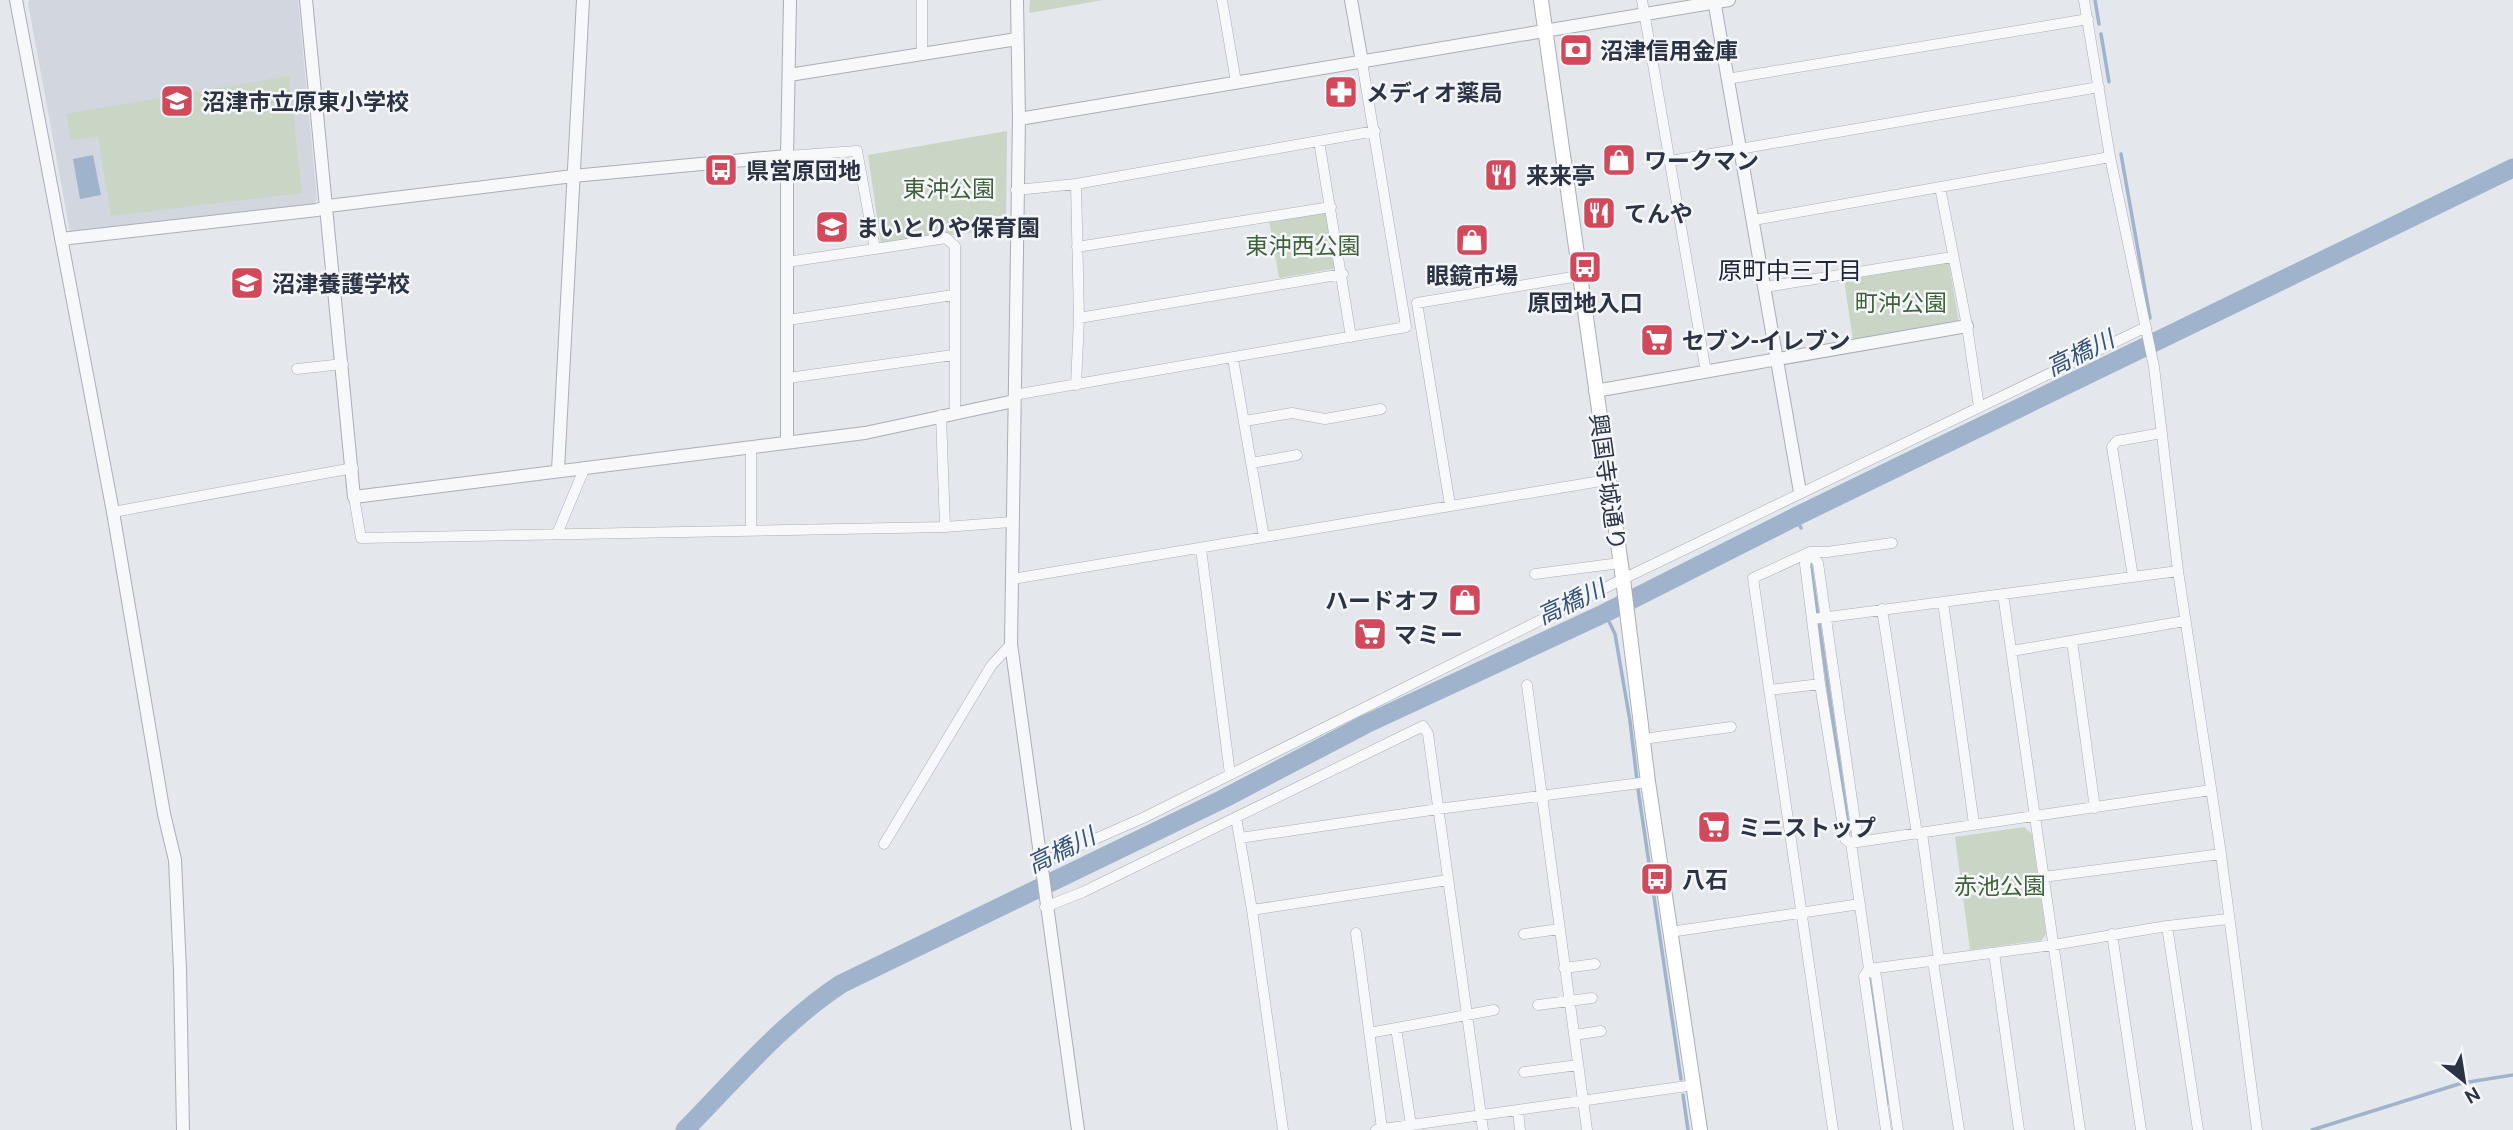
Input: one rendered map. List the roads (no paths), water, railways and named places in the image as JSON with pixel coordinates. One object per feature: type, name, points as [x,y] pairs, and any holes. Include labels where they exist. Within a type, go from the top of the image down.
[{"type":"main road","name":"興国寺城通り","points":[[1541,0],[1620,563],[1647,782],[1700,1130]]},
{"type":"street","points":[[16,0],[113,512],[164,814],[175,860],[183,1130]]},
{"type":"street","points":[[306,0],[354,497],[361,538],[945,527],[1011,522]]},
{"type":"street","points":[[558,470],[583,0]]},
{"type":"street","points":[[787,443],[790,0]]},
{"type":"street","points":[[922,0],[922,52]]},
{"type":"street","points":[[1017,0],[1019,119],[1011,644],[1045,907],[1078,1130]]},
{"type":"street","points":[[1222,0],[1236,82]]},
{"type":"street","points":[[354,497],[864,433],[1076,385],[1406,327],[1351,0]]},
{"type":"street","points":[[1642,0],[1706,372]]},
{"type":"street","points":[[1019,119],[1729,0]]},
{"type":"street","points":[[2084,0],[2110,157],[2154,367],[2178,571],[2221,854],[2257,1130]]},
{"type":"street","points":[[1714,1],[1800,492]]},
{"type":"street","points":[[1727,79],[2088,19]]},
{"type":"street","points":[[789,75],[1017,38]]},
{"type":"street","points":[[1670,161],[2099,87]]},
{"type":"street","points":[[1016,190],[1076,184],[1375,131]]},
{"type":"street","points":[[1320,141],[1351,337]]},
{"type":"street","points":[[61,239],[317,210],[328,206],[573,176],[857,151],[875,249]]},
{"type":"street","points":[[1754,220],[2110,157]]},
{"type":"street","points":[[1076,184],[1079,318],[1076,385]]},
{"type":"street","points":[[1940,187],[1967,326],[1979,407]]},
{"type":"street","points":[[1077,247],[1331,207]]},
{"type":"street","points":[[787,262],[946,238],[955,246],[955,412]]},
{"type":"street","points":[[1765,287],[1952,257]]},
{"type":"street","points":[[1079,318],[1343,274]]},
{"type":"street","points":[[1450,505],[1417,303],[1579,276]]},
{"type":"street","points":[[788,320],[953,295]]},
{"type":"street","points":[[1595,391],[1967,326]]},
{"type":"street","points":[[1040,866],[1622,583],[1800,492],[2147,330]]},
{"type":"street","points":[[788,378],[953,355]]},
{"type":"street","points":[[1233,359],[1264,537]]},
{"type":"street","points":[[297,369],[343,364]]},
{"type":"street","points":[[1245,421],[1292,413],[1325,419],[1381,409]]},
{"type":"street","points":[[941,415],[945,527]]},
{"type":"street","points":[[2133,577],[2112,447],[2117,441],[2162,433]]},
{"type":"street","points":[[751,448],[751,530]]},
{"type":"street","points":[[1252,463],[1297,455]]},
{"type":"street","points":[[557,534],[585,467]]},
{"type":"street","points":[[113,512],[353,468]]},
{"type":"street","points":[[1012,579],[1607,480]]},
{"type":"street","points":[[1833,1130],[1753,578],[1810,552],[1892,543]]},
{"type":"street","points":[[1201,549],[1230,774]]},
{"type":"street","points":[[1810,552],[1818,563],[1869,969],[1876,976],[1898,1130]]},
{"type":"street","points":[[1810,552],[1805,564],[1820,684],[1845,839],[1854,843],[2211,790]]},
{"type":"street","points":[[1535,574],[1620,563]]},
{"type":"street","points":[[1813,619],[2178,571]]},
{"type":"street","points":[[2003,594],[2080,1130]]},
{"type":"street","points":[[1943,602],[1974,824]]},
{"type":"street","points":[[1882,610],[1919,833],[1959,1130]]},
{"type":"street","points":[[2012,651],[2185,621]]},
{"type":"street","points":[[2072,641],[2095,808]]},
{"type":"street","points":[[884,844],[991,666],[1011,644]]},
{"type":"street","points":[[1769,690],[1820,684]]},
{"type":"street","points":[[1527,685],[1587,1130]]},
{"type":"street","points":[[1045,907],[1083,892],[1423,726],[1428,734],[1483,1130]]},
{"type":"street","points":[[1643,739],[1731,727]]},
{"type":"street","points":[[1240,838],[1647,782]]},
{"type":"street","points":[[1236,817],[1283,1130]]},
{"type":"street","points":[[2043,877],[2221,854]]},
{"type":"street","points":[[1252,910],[1448,880]]},
{"type":"street","points":[[1670,932],[1860,904]]},
{"type":"street","points":[[1886,1130],[1864,976],[1869,969],[2228,919]]},
{"type":"street","points":[[2167,926],[2199,1130]]},
{"type":"street","points":[[1524,934],[1559,929]]},
{"type":"street","points":[[1356,933],[1382,1129]]},
{"type":"street","points":[[2112,934],[2141,1130]]},
{"type":"street","points":[[1994,953],[2019,1130]]},
{"type":"street","points":[[1564,968],[1595,964]]},
{"type":"street","points":[[1538,1005],[1592,998]]},
{"type":"street","points":[[1369,1032],[1494,1010]]},
{"type":"street","points":[[1396,1028],[1410,1125]]},
{"type":"street","points":[[1574,1035],[1601,1031]]},
{"type":"street","points":[[1524,1072],[1578,1065]]},
{"type":"street","points":[[1376,1130],[1693,1085]]},
{"type":"street","points":[[1518,1110],[1520,1130]]},
{"type":"water","points":[[93,155],[101,195],[80,199],[73,159]]},
{"type":"waterway","points":[[2095,0],[2099,24]]},
{"type":"waterway","points":[[2101,34],[2109,82]]},
{"type":"waterway","points":[[2121,154],[2150,318]]},
{"type":"waterway","name":"高橋川","points":[[685,1130],[779,1034],[819,999],[841,984],[1223,799],[1366,724],[1605,613],[1795,517],[2513,168]]},
{"type":"waterway","points":[[1795,517],[1801,528]]},
{"type":"waterway","points":[[1810,561],[1849,832]]},
{"type":"waterway","points":[[1605,613],[1615,634],[1630,721],[1681,1079]]},
{"type":"waterway","points":[[1869,979],[1887,1104]]},
{"type":"waterway","points":[[2312,1130],[2462,1083],[2513,1075]]},
{"type":"waterway","points":[[1683,1095],[1688,1130]]},
{"type":"place","name":"沼津信用金庫","points":[[1576,50]]},
{"type":"place","name":"メディオ薬局","points":[[1341,92]]},
{"type":"place","name":"沼津市立原東小学校","points":[[177,101]]},
{"type":"place","name":"ワークマン","points":[[1619,160]]},
{"type":"place","name":"県営原団地","points":[[721,170]]},
{"type":"place","name":"来来亭","points":[[1501,175]]},
{"type":"place","name":"てんや","points":[[1599,213]]},
{"type":"place","name":"まいとりや保育園","points":[[832,227]]},
{"type":"place","name":"眼鏡市場","points":[[1472,240]]},
{"type":"place","name":"原団地入口","points":[[1585,267]]},
{"type":"place","name":"沼津養護学校","points":[[247,283]]},
{"type":"place","name":"セブン-イレブン","points":[[1657,340]]},
{"type":"place","name":"ハードオフ","points":[[1465,600]]},
{"type":"place","name":"マミー","points":[[1370,634]]},
{"type":"place","name":"ミニストップ","points":[[1714,827]]},
{"type":"place","name":"八石","points":[[1657,879]]},
{"type":"district","name":"原町中三丁目","points":[[1790,270]]},
{"type":"park label","name":"東沖公園","points":[[949,188]]},
{"type":"park label","name":"東沖西公園","points":[[1303,245]]},
{"type":"park label","name":"町沖公園","points":[[1901,302]]},
{"type":"park label","name":"赤池公園","points":[[2000,885]]}]
